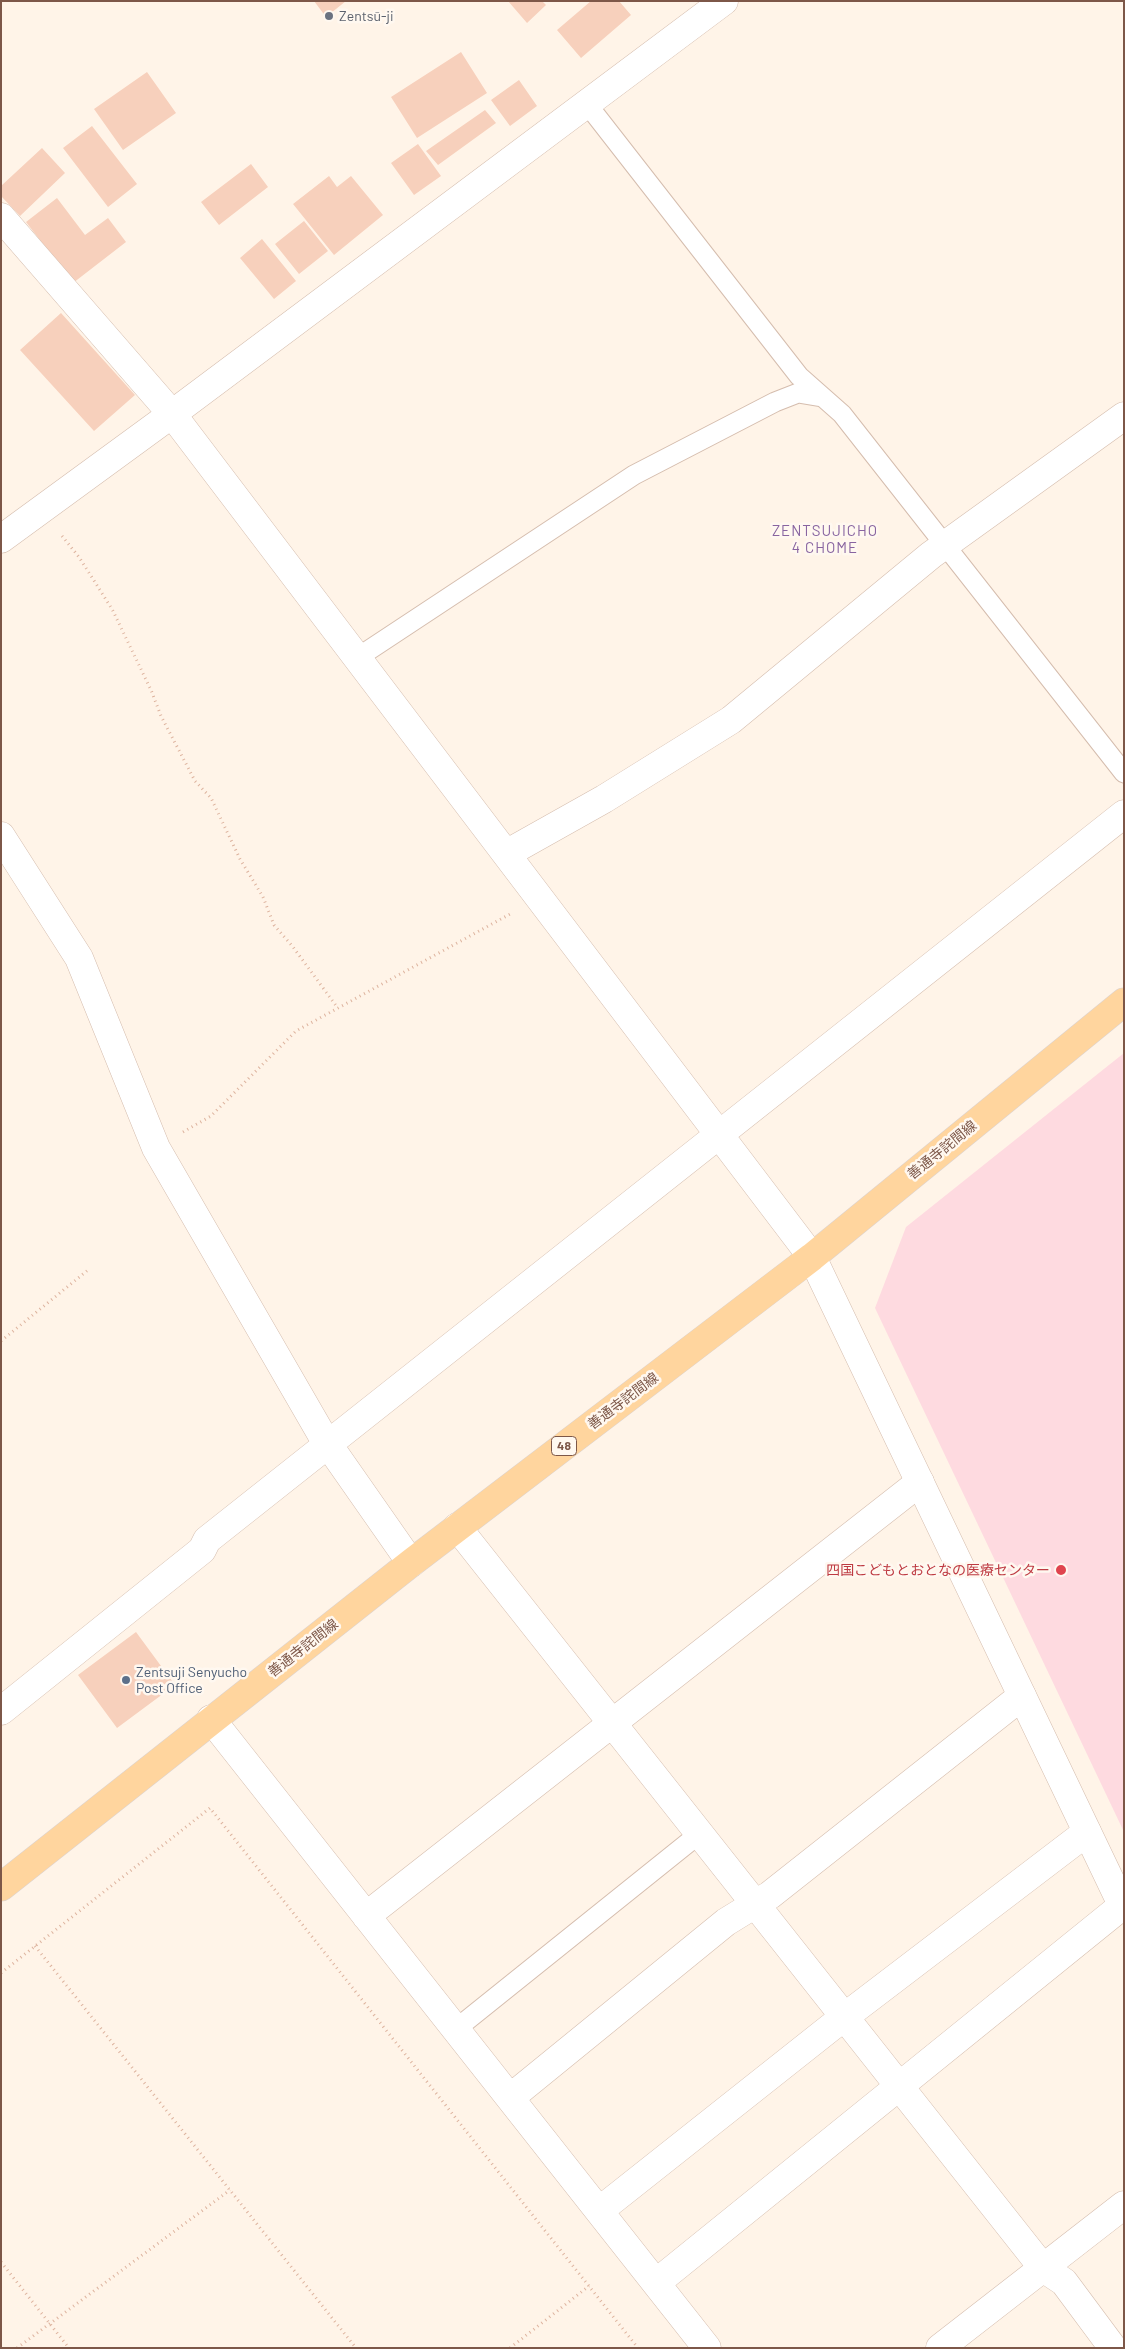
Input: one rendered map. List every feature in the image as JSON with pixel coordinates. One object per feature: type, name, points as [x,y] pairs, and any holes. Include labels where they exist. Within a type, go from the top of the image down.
[{"type":"main road","name":"善通寺詫間線","points":[[1,1887],[211,1719],[457,1527],[812,1256],[1124,1002]]},
{"type":"street","points":[[1,539],[172,414],[724,1]]},
{"type":"street","points":[[1,216],[172,414],[812,1256],[1123,1907],[656,2283]]},
{"type":"street","points":[[506,854],[604,799],[731,720],[945,545],[1124,416]]},
{"type":"street","points":[[1,1711],[202,1550],[207,1540],[1124,814]]},
{"type":"street","points":[[1,836],[79,958],[156,1148],[328,1444],[411,1563]]},
{"type":"street","points":[[366,1916],[920,1482]]},
{"type":"street","points":[[457,1527],[1043,2268],[1064,2282],[1113,2348]]},
{"type":"street","points":[[510,2098],[726,1922],[770,1895],[1022,1696]]},
{"type":"street","points":[[211,1719],[707,2348]]},
{"type":"street","points":[[599,2211],[845,2018],[1087,1832]]},
{"type":"street","points":[[940,2348],[1124,2205]]},
{"type":"lane","points":[[587,104],[799,376],[842,414],[1124,773]]},
{"type":"lane","points":[[357,658],[634,476],[783,399],[798,393],[822,397]]},
{"type":"lane","points":[[456,2029],[699,1834]]},
{"type":"path","points":[[42,509],[79,557],[112,609],[181,755],[196,781],[212,798],[240,859],[263,897],[274,925],[337,1007]]},
{"type":"path","points":[[156,1148],[211,1116],[296,1031],[519,909]]},
{"type":"path","points":[[1,1341],[88,1270]]},
{"type":"path","points":[[1,1973],[210,1808],[638,2348]]},
{"type":"path","points":[[35,1946],[356,2348]]},
{"type":"path","points":[[18,2348],[230,2190]]},
{"type":"path","points":[[1,2262],[69,2348]]},
{"type":"path","points":[[510,2348],[589,2286]]},
{"type":"shaded area","name":"四国こどもとおとなの医療センター","points":[[1124,1053],[1124,1832],[875,1308],[906,1227]]},
{"type":"building","points":[[314,1],[346,1],[326,17]]},
{"type":"building","points":[[508,1],[542,1],[546,5],[527,23]]},
{"type":"building","points":[[591,1],[619,1],[631,15],[581,58],[557,30]]},
{"type":"building","points":[[461,52],[487,93],[417,138],[391,97]]},
{"type":"building","points":[[147,72],[176,113],[123,150],[94,109]]},
{"type":"building","points":[[519,80],[537,106],[510,126],[491,100]]},
{"type":"building","points":[[485,110],[496,123],[438,165],[426,151]]},
{"type":"building","points":[[92,126],[137,184],[108,207],[63,148]]},
{"type":"building","points":[[418,144],[441,176],[414,195],[391,163]]},
{"type":"building","points":[[42,148],[65,173],[20,216],[1,196],[1,186]]},
{"type":"building","points":[[251,164],[268,187],[219,225],[201,202]]},
{"type":"building","points":[[329,176],[337,187],[351,176],[383,215],[334,255],[293,204]]},
{"type":"building","points":[[57,198],[85,235],[108,218],[126,242],[73,283],[26,222]]},
{"type":"building","points":[[304,221],[328,251],[299,274],[275,244]]},
{"type":"building","points":[[262,239],[296,281],[274,299],[240,258]]},
{"type":"building","points":[[61,313],[135,395],[94,431],[20,350]]},
{"type":"building","points":[[136,1632],[175,1685],[117,1728],[78,1675]]},
{"type":"place","name":"Zentsū-ji","points":[[329,16]]},
{"type":"place","name":"四国こどもとおとなの医療センター","points":[[1061,1570]]},
{"type":"place","name":"Zentsuji Senyucho Post Office","points":[[126,1680]]},
{"type":"district","name":"ZENTSUJICHO 4 CHOME","points":[[825,540]]}]
